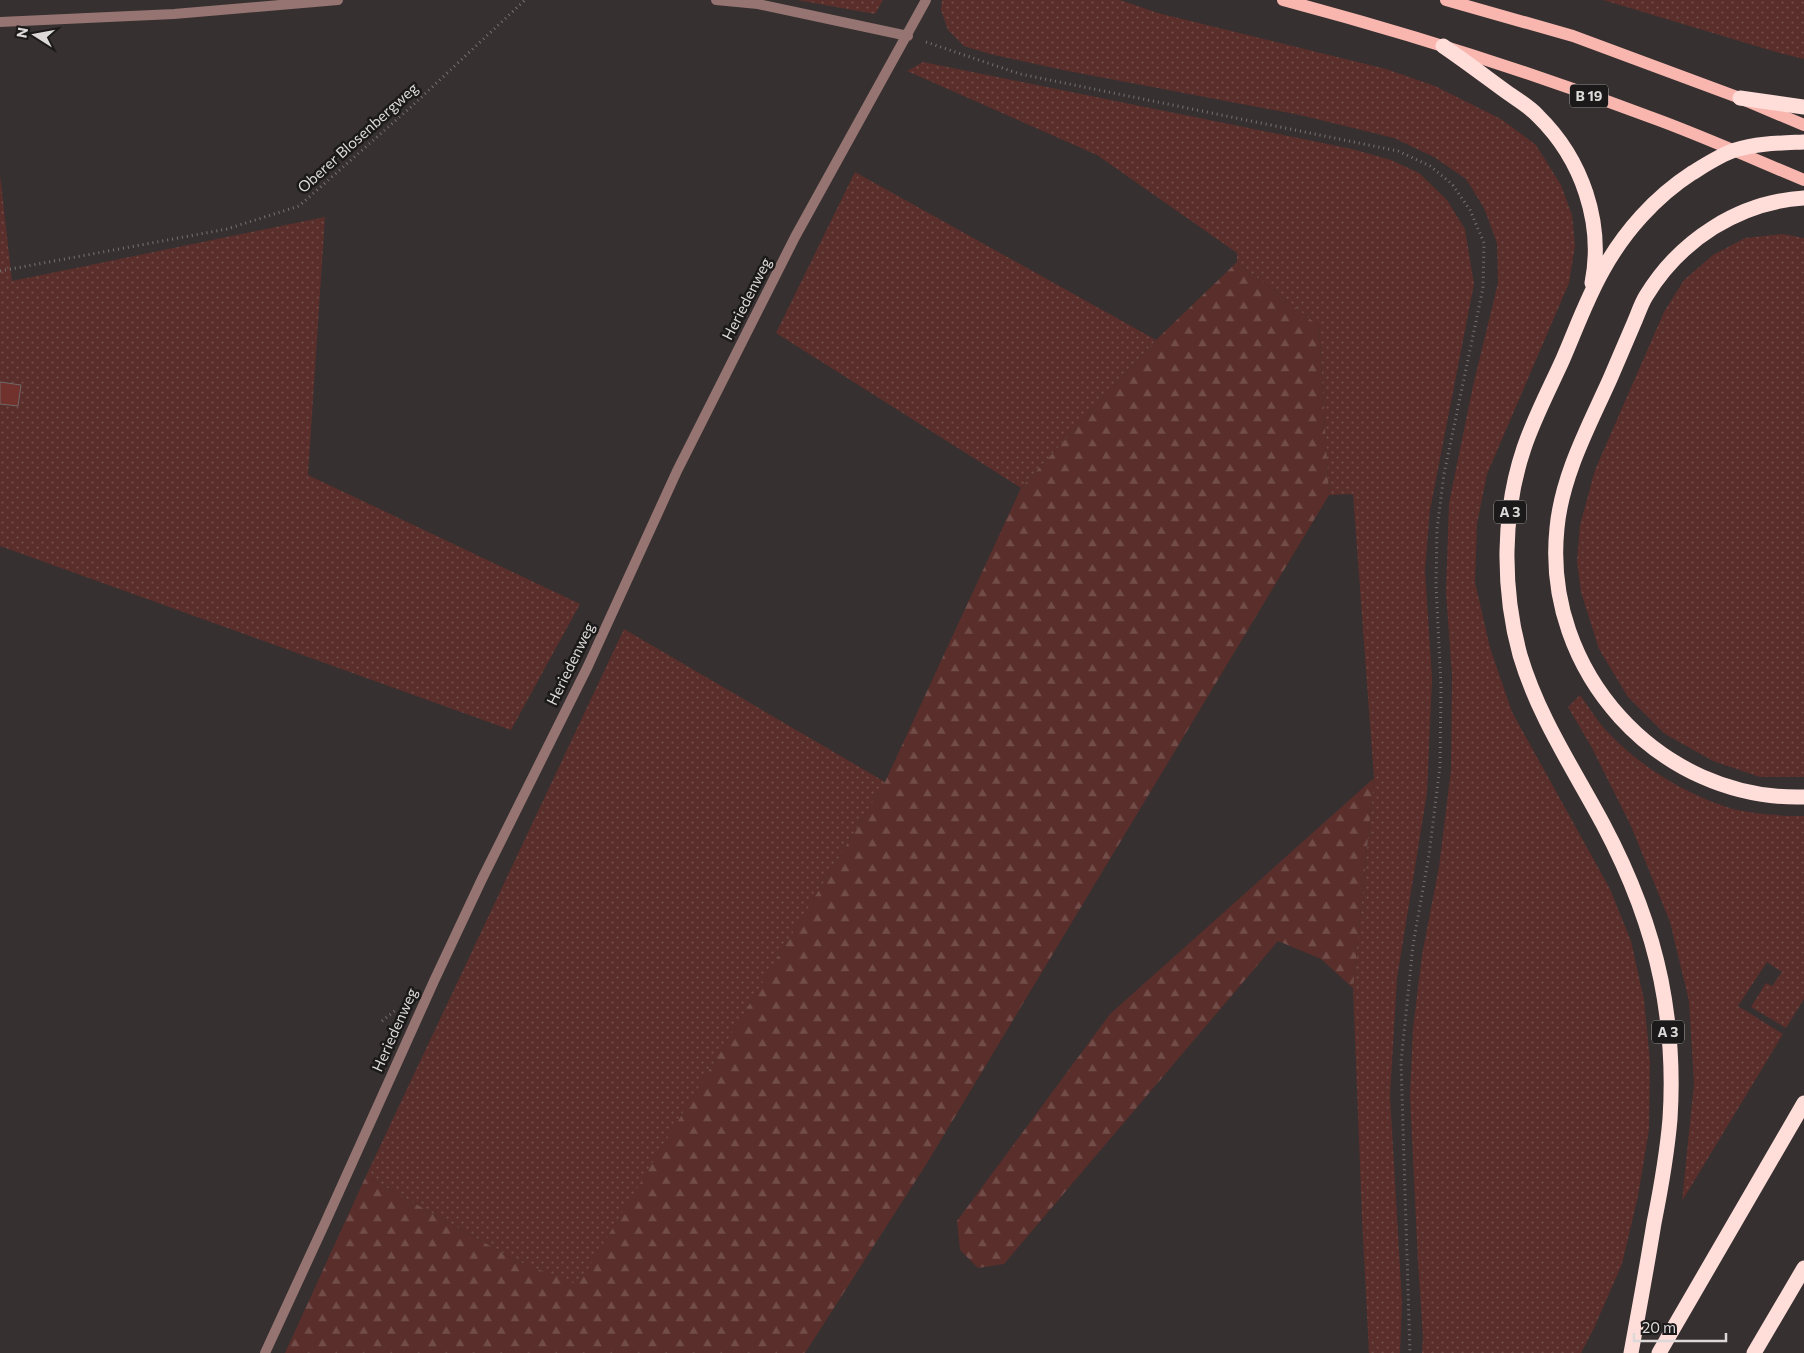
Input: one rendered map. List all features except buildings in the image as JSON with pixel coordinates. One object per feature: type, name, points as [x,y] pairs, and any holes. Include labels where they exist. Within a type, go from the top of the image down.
[{"type":"highway","name":"A 3","points":[[1443,46],[1537,114],[1566,150],[1577,169],[1592,214],[1595,259],[1589,300]]},
{"type":"highway","points":[[1740,98],[1804,107]]},
{"type":"highway","name":"A 3","points":[[1631,1353],[1665,1162],[1670,1117],[1668,1026],[1661,980],[1638,900],[1603,824],[1533,694],[1520,654],[1511,612],[1507,571],[1508,529],[1512,496],[1524,448],[1589,300],[1606,264],[1619,243],[1661,197],[1683,179],[1707,164],[1733,150],[1766,144],[1804,142]]},
{"type":"highway","points":[[1804,198],[1761,205],[1733,216],[1707,231],[1683,250],[1663,272],[1645,297],[1574,461],[1563,494],[1557,528],[1556,562],[1560,597],[1568,630],[1582,663],[1599,692],[1621,719],[1646,743],[1672,761],[1700,776],[1730,787],[1760,794],[1804,797]]},
{"type":"highway","points":[[1659,1353],[1804,1103]]},
{"type":"highway","points":[[1754,1353],[1804,1268]]},
{"type":"main road","name":"B 19","points":[[1283,0],[1443,46],[1661,121],[1804,180]]},
{"type":"main road","points":[[1446,0],[1573,36],[1740,98],[1804,125]]},
{"type":"street","points":[[0,22],[174,14],[338,0]]},
{"type":"street","points":[[716,0],[758,4],[908,36]]},
{"type":"street","name":"Heriedenweg","points":[[266,1353],[438,972],[588,666],[677,471],[794,238],[908,36],[926,0]]},
{"type":"path","name":"Oberer Blosenbergweg","points":[[0,272],[227,229],[299,206],[412,106],[525,0]]},
{"type":"path","points":[[908,36],[1020,74],[1398,151],[1430,166],[1452,184],[1470,210],[1484,243],[1483,288],[1444,474],[1437,529],[1436,584],[1441,687],[1440,766],[1429,855],[1413,945],[1401,1062],[1410,1353]]},
{"type":"green space","points":[[797,0],[883,0],[875,14]]},
{"type":"green space","points":[[942,0],[1120,0],[1158,13],[1386,69],[1435,86],[1501,119],[1536,145],[1561,185],[1572,215],[1575,246],[1569,283],[1487,474],[1477,524],[1475,582],[1490,648],[1512,712],[1610,889],[1631,941],[1644,1000],[1650,1061],[1649,1129],[1638,1196],[1622,1264],[1581,1353],[1422,1353],[1423,1337],[1410,1096],[1413,1029],[1422,955],[1439,867],[1451,770],[1452,674],[1446,593],[1449,503],[1473,386],[1498,283],[1497,243],[1484,208],[1466,179],[1434,157],[1394,138],[1300,115],[1063,70],[990,54],[964,46],[948,30],[941,10]]},
{"type":"green space","points":[[1603,0],[1804,0],[1804,59],[1776,52]]},
{"type":"green space","points":[[923,62],[1352,149],[1391,160],[1419,173],[1447,200],[1465,229],[1474,284],[1430,510],[1425,570],[1432,678],[1427,793],[1397,978],[1390,1096],[1402,1302],[1400,1353],[1369,1353],[1353,988],[1374,778],[1353,494],[1329,495],[1319,326],[1237,262],[1237,253],[1097,155],[907,71]]},
{"type":"green space","points":[[855,172],[1156,340],[1021,488],[776,333]]},
{"type":"green space","points":[[0,174],[12,281],[325,217],[308,475],[580,604],[511,730],[0,546]]},
{"type":"green space","points":[[1782,234],[1804,238],[1804,777],[1760,777],[1713,761],[1665,734],[1628,697],[1599,649],[1581,592],[1577,561],[1580,525],[1595,470],[1664,312],[1684,280],[1713,255],[1745,238]]},
{"type":"green space","points":[[1237,262],[1319,326],[1329,495],[927,1163],[805,1353],[285,1353],[366,1176],[517,1261],[578,1285],[885,782],[1021,488],[1156,340]]},
{"type":"green space","points":[[624,629],[885,782],[578,1286],[517,1261],[366,1176]]},
{"type":"green space","points":[[1580,695],[1615,740],[1643,763],[1674,784],[1707,800],[1733,809],[1764,814],[1804,816],[1804,999],[1786,1028],[1751,1007],[1766,983],[1772,986],[1782,972],[1767,962],[1738,1006],[1783,1034],[1682,1201],[1694,1084],[1689,1001],[1670,922],[1631,826],[1592,748],[1568,707]]},
{"type":"green space","points":[[1374,778],[1353,988],[1321,959],[1278,941],[1004,1264],[978,1268],[960,1250],[957,1221],[1110,1014]]}]
